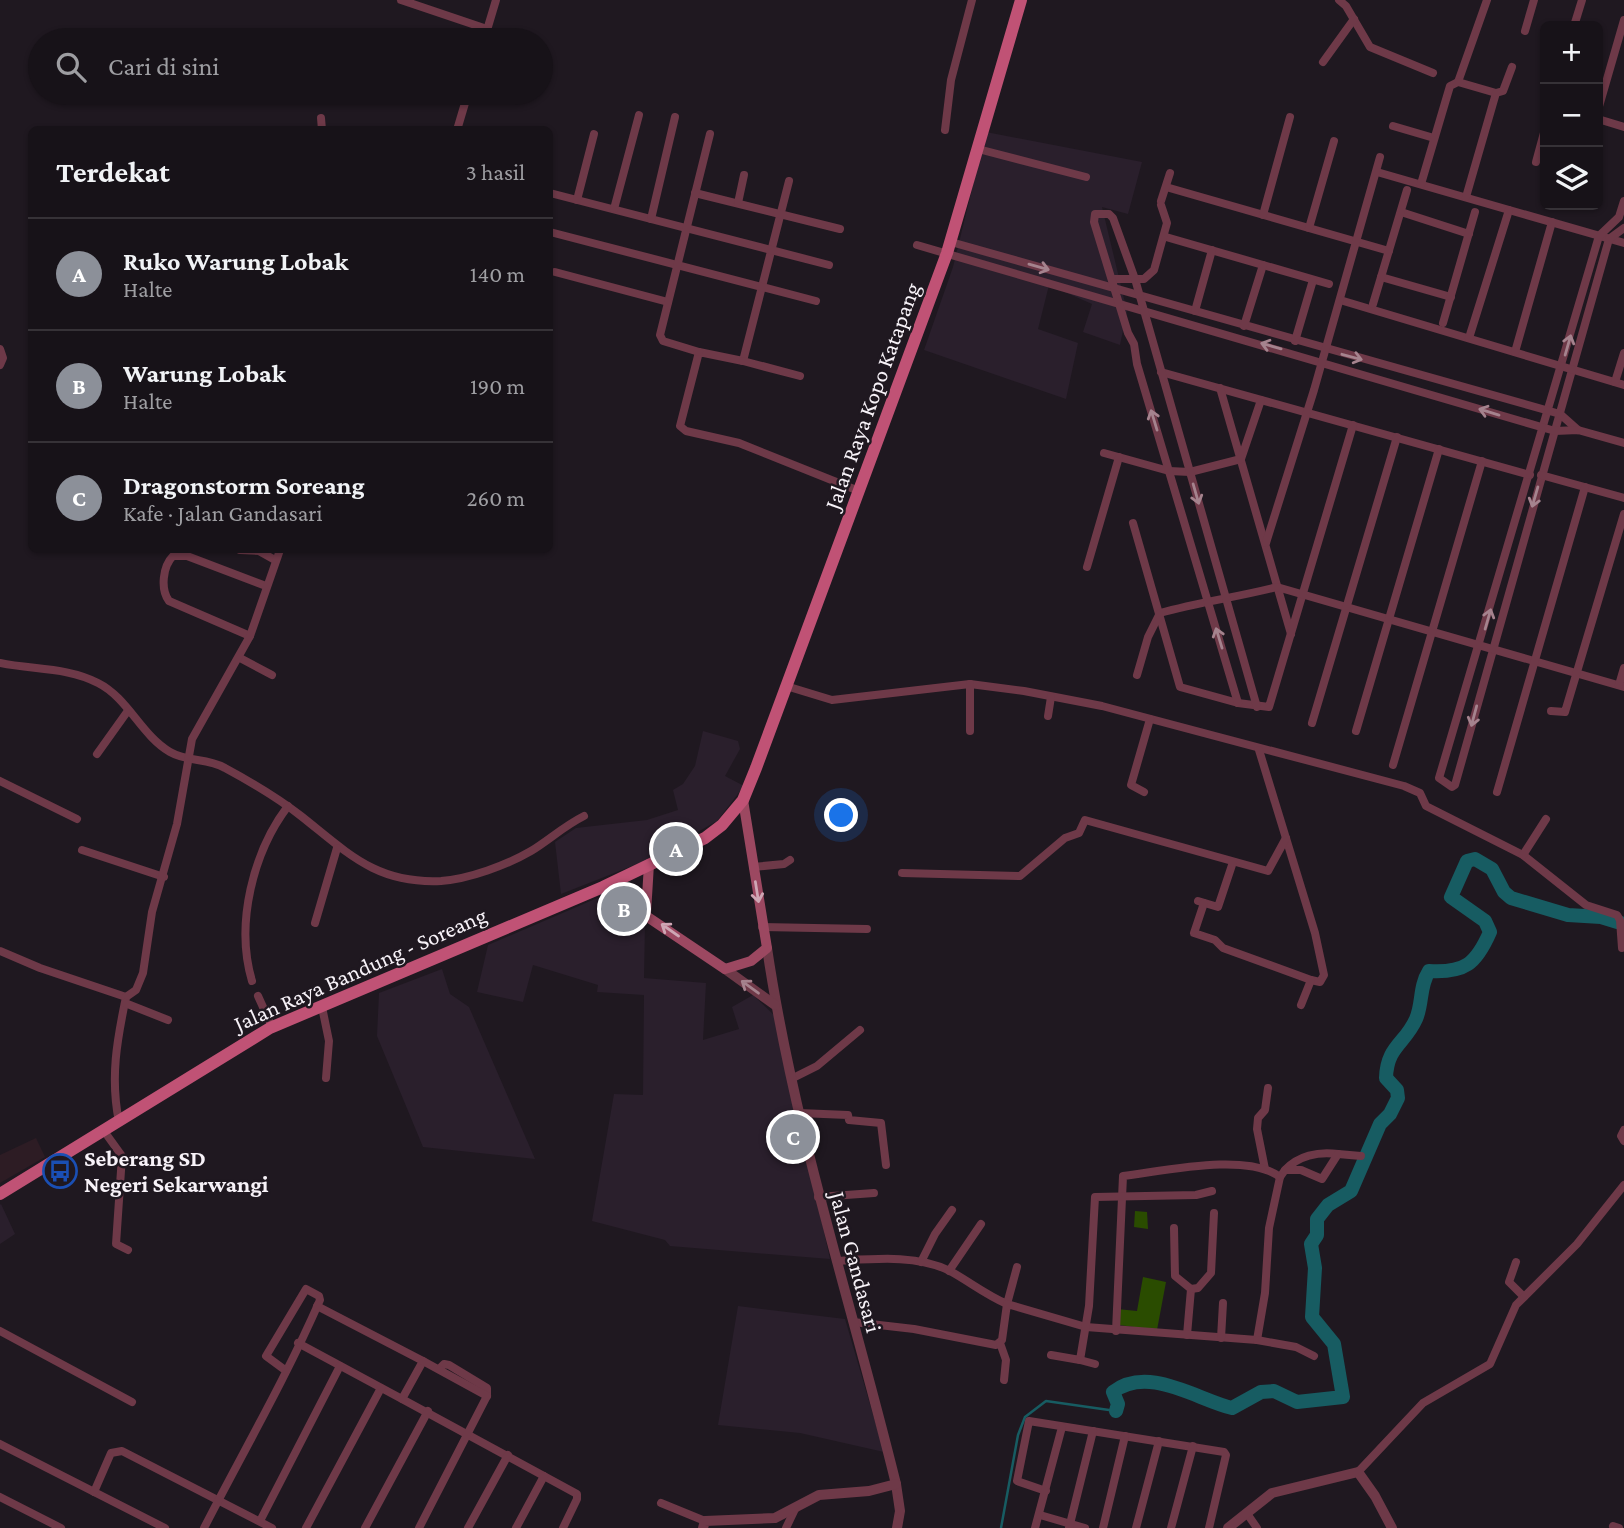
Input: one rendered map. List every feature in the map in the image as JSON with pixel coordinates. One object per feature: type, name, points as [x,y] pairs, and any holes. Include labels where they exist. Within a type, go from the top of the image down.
[{"type":"main road","name":"Jalan Raya Kopo Katapang","points":[[743,800],[949,247],[1021,0]]},
{"type":"main road","name":"Jalan Raya Bandung - Soreang","points":[[0,1194],[272,1027],[603,887],[705,838],[728,818],[743,800]]},
{"type":"main road","points":[[603,887],[646,913],[725,969],[751,961],[767,948],[743,800]]},
{"type":"main road","points":[[728,818],[736,818],[747,824]]},
{"type":"main road","points":[[646,913],[649,864]]},
{"type":"street","points":[[401,0],[484,28]]},
{"type":"street","points":[[487,28],[496,0]]},
{"type":"street","points":[[945,130],[951,80],[972,0]]},
{"type":"street","points":[[1339,0],[1370,47],[1433,73]]},
{"type":"street","points":[[1421,184],[1449,87],[1458,82],[1487,0]]},
{"type":"street","points":[[1525,31],[1534,0]]},
{"type":"street","points":[[1576,21],[1582,0]]},
{"type":"street","points":[[1323,62],[1354,19]]},
{"type":"street","points":[[1603,93],[1624,20]]},
{"type":"street","points":[[1458,82],[1496,93],[1503,91],[1512,67]]},
{"type":"street","points":[[1466,197],[1496,93]]},
{"type":"street","points":[[458,126],[464,105]]},
{"type":"street","points":[[614,209],[639,115]]},
{"type":"street","points":[[651,219],[675,117]]},
{"type":"street","points":[[1263,215],[1290,117]]},
{"type":"street","points":[[321,118],[322,126]]},
{"type":"street","points":[[1603,121],[1624,127]]},
{"type":"street","points":[[1393,126],[1434,138]]},
{"type":"street","points":[[577,200],[594,134]]},
{"type":"street","points":[[710,134],[660,339],[699,352],[800,376]]},
{"type":"street","points":[[1310,228],[1334,141]]},
{"type":"street","points":[[1535,162],[1540,146]]},
{"type":"street","points":[[978,149],[1086,177]]},
{"type":"street","points":[[1266,543],[1357,243],[1380,157]]},
{"type":"street","points":[[1377,172],[1624,243]]},
{"type":"street","points":[[1112,279],[1151,276],[1166,237],[1167,218],[1161,203],[1170,173]]},
{"type":"street","points":[[738,203],[744,175]]},
{"type":"street","points":[[743,361],[789,181]]},
{"type":"street","points":[[1166,187],[1389,251]]},
{"type":"street","points":[[1374,304],[1406,190]]},
{"type":"street","points":[[695,192],[840,229]]},
{"type":"street","points":[[553,193],[829,265]]},
{"type":"street","points":[[1624,201],[1616,222],[1599,236],[1439,778],[1452,786],[1455,785],[1609,239],[1624,228]]},
{"type":"street","points":[[1469,338],[1509,210]]},
{"type":"street","points":[[1401,212],[1469,234]]},
{"type":"street","points":[[1443,323],[1475,212]]},
{"type":"street","points":[[1238,703],[1116,288],[1093,219],[1097,213],[1113,218],[1135,279],[1257,707]]},
{"type":"street","points":[[1515,352],[1552,222]]},
{"type":"street","points":[[553,233],[816,301]]},
{"type":"street","points":[[1166,237],[1329,284]]},
{"type":"street","points":[[917,245],[949,247],[1116,288],[1295,341],[1560,414],[1578,430]]},
{"type":"street","points":[[949,247],[1120,303],[1544,428],[1555,431],[1578,430],[1624,443]]},
{"type":"street","points":[[1195,311],[1212,250]]},
{"type":"street","points":[[1244,326],[1264,265]]},
{"type":"street","points":[[555,272],[668,302]]},
{"type":"street","points":[[1381,277],[1451,297]]},
{"type":"street","points":[[1295,341],[1313,280]]},
{"type":"street","points":[[1340,300],[1620,383],[1624,353]]},
{"type":"street","points":[[0,349],[3,358],[0,365]]},
{"type":"street","points":[[699,352],[680,426],[682,429],[739,443],[859,491]]},
{"type":"street","points":[[1161,372],[1530,475]]},
{"type":"street","points":[[1220,388],[1291,634]]},
{"type":"street","points":[[1241,458],[1261,400]]},
{"type":"street","points":[[1528,423],[1533,407]]},
{"type":"street","points":[[1133,523],[1180,687],[1238,703],[1257,707],[1270,706],[1353,425]]},
{"type":"street","points":[[1312,723],[1397,438]]},
{"type":"street","points":[[1356,731],[1439,449]]},
{"type":"street","points":[[1104,453],[1169,471],[1190,472],[1241,458]]},
{"type":"street","points":[[1087,567],[1119,457]]},
{"type":"street","points":[[1393,765],[1482,461]]},
{"type":"street","points":[[1541,475],[1624,498]]},
{"type":"street","points":[[1497,792],[1532,661],[1585,487]]},
{"type":"street","points":[[1551,711],[1565,712],[1624,514]]},
{"type":"street","points":[[263,553],[275,560]]},
{"type":"street","points":[[119,1122],[114,1098],[113,1066],[126,1000],[140,984],[152,912],[177,824],[186,762],[201,719],[240,658],[250,636],[278,553]]},
{"type":"street","points":[[250,636],[169,601],[163,591],[169,561],[173,556],[187,556],[266,586]]},
{"type":"street","points":[[1137,675],[1148,637],[1160,613],[1207,599],[1227,600],[1277,587],[1621,686],[1624,668]]},
{"type":"street","points":[[240,658],[272,675]]},
{"type":"street","points":[[0,663],[51,668],[86,678],[112,692],[125,715],[169,752],[186,762],[218,764],[284,811],[335,852],[376,871],[441,881],[516,859],[584,816]]},
{"type":"street","points":[[786,686],[822,698],[848,700],[970,684],[1051,697],[1150,719],[1412,789],[1420,793],[1426,806],[1522,855],[1586,905],[1617,915],[1622,948]]},
{"type":"street","points":[[970,684],[970,731]]},
{"type":"street","points":[[1048,716],[1051,697]]},
{"type":"street","points":[[97,754],[125,715]]},
{"type":"street","points":[[1144,792],[1131,785],[1150,719]]},
{"type":"street","points":[[1233,862],[1218,907],[1201,902],[1194,933],[1215,940],[1223,948],[1320,982],[1324,972],[1315,933],[1259,750]]},
{"type":"street","points":[[0,781],[77,819]]},
{"type":"street","points":[[252,981],[247,955],[250,891],[257,864],[284,811]]},
{"type":"street","points":[[1522,855],[1546,819]]},
{"type":"street","points":[[902,873],[1022,876],[1065,838],[1079,833],[1085,820],[1270,871],[1286,838]]},
{"type":"street","points":[[82,850],[164,877]]},
{"type":"street","points":[[315,923],[335,852]]},
{"type":"street","points":[[753,867],[784,864],[790,860]]},
{"type":"street","points":[[762,927],[867,929]]},
{"type":"street","name":"Jalan Gandasari","points":[[767,948],[775,1005],[818,1197],[896,1484],[900,1511],[897,1528]]},
{"type":"street","points":[[0,951],[126,1000],[168,1020]]},
{"type":"street","points":[[725,969],[775,1005]]},
{"type":"street","points":[[1301,1005],[1311,980]]},
{"type":"street","points":[[258,996],[272,1027]]},
{"type":"street","points":[[322,1007],[329,1041],[326,1078]]},
{"type":"street","points":[[793,1078],[817,1066],[860,1030]]},
{"type":"street","points":[[1265,1169],[1257,1122],[1265,1110],[1268,1088]]},
{"type":"street","points":[[799,1113],[848,1115],[849,1120],[881,1123],[886,1165]]},
{"type":"street","points":[[1624,1130],[1621,1138],[1624,1141]]},
{"type":"street","points":[[104,1131],[122,1156],[117,1245],[128,1250]]},
{"type":"street","points":[[1257,1340],[1265,1293],[1269,1228],[1282,1174],[1297,1160],[1321,1153],[1362,1156]]},
{"type":"street","points":[[1116,1331],[1124,1176],[1230,1164],[1282,1174],[1301,1170],[1322,1179],[1338,1154]]},
{"type":"street","points":[[1228,1528],[1280,1489],[1357,1472],[1423,1403],[1490,1364],[1511,1312],[1577,1244],[1624,1185]]},
{"type":"street","points":[[1080,1360],[1086,1327],[1094,1199],[1097,1196],[1123,1194],[1196,1195],[1212,1191]]},
{"type":"street","points":[[818,1197],[874,1192]]},
{"type":"street","points":[[921,1262],[935,1234],[952,1210]]},
{"type":"street","points":[[1174,1228],[1175,1276],[1191,1289],[1198,1288],[1211,1273],[1214,1213]]},
{"type":"street","points":[[949,1271],[981,1224]]},
{"type":"street","points":[[837,1261],[921,1262],[949,1271],[983,1294],[1007,1304],[1086,1327],[1300,1344],[1314,1356]]},
{"type":"street","points":[[1516,1262],[1509,1282],[1524,1297]]},
{"type":"street","points":[[1004,1380],[1006,1360],[1000,1343],[1017,1267]]},
{"type":"street","points":[[1187,1335],[1191,1289]]},
{"type":"street","points":[[204,1528],[285,1370],[317,1306],[319,1296],[302,1291],[266,1356],[285,1370]]},
{"type":"street","points":[[1221,1338],[1223,1303]]},
{"type":"street","points":[[317,1306],[439,1369],[444,1364],[449,1365],[487,1388],[487,1396],[419,1528]]},
{"type":"street","points":[[853,1322],[914,1329],[986,1345],[1000,1343]]},
{"type":"street","points":[[0,1331],[132,1402]]},
{"type":"street","points":[[298,1343],[577,1494],[563,1528]]},
{"type":"street","points":[[1051,1355],[1095,1364]]},
{"type":"street","points":[[402,1399],[423,1361]]},
{"type":"street","points":[[260,1521],[340,1366]]},
{"type":"street","points":[[306,1528],[381,1388]]},
{"type":"street","points":[[365,1528],[428,1411]]},
{"type":"street","points":[[1046,1491],[1017,1481],[1028,1422],[1227,1453],[1209,1528]]},
{"type":"street","points":[[1035,1528],[1062,1427]]},
{"type":"street","points":[[1070,1526],[1093,1431]]},
{"type":"street","points":[[1103,1528],[1125,1436]]},
{"type":"street","points":[[1136,1528],[1159,1441]]},
{"type":"street","points":[[0,1444],[165,1528]]},
{"type":"street","points":[[1171,1528],[1193,1446]]},
{"type":"street","points":[[94,1492],[111,1453],[121,1451],[272,1528]]},
{"type":"street","points":[[468,1528],[508,1455]]},
{"type":"street","points":[[1357,1472],[1375,1496],[1392,1528]]},
{"type":"street","points":[[516,1528],[544,1476]]},
{"type":"street","points":[[661,1503],[704,1525],[769,1519],[784,1515],[819,1495],[869,1491],[896,1484]]},
{"type":"street","points":[[0,1497],[61,1528]]},
{"type":"street","points":[[786,1528],[796,1507]]},
{"type":"street","points":[[1248,1515],[1256,1528]]},
{"type":"street","points":[[1040,1516],[1085,1528]]},
{"type":"shaded area","points":[[986,132],[1142,162],[1128,214],[1102,207],[1127,311],[1120,345],[1083,332],[1092,304],[1049,285],[1038,329],[1078,343],[1066,399],[924,350],[953,267]]},
{"type":"shaded area","points":[[703,731],[738,741],[740,749],[725,776],[744,786],[717,821],[650,859],[561,894],[555,842],[576,828],[647,820],[678,810],[673,790],[683,784],[695,766]]},
{"type":"shaded area","points":[[602,896],[645,923],[644,978],[706,983],[703,1040],[739,1029],[732,1007],[753,995],[776,1017],[830,1259],[670,1246],[665,1240],[592,1221],[614,1094],[643,1095],[644,995],[597,992],[598,985],[533,965],[523,1002],[477,992],[488,945]]},
{"type":"shaded area","points":[[442,969],[450,994],[469,1007],[535,1159],[423,1147],[377,1036],[379,993]]},
{"type":"shaded area","points":[[36,1138],[45,1157],[0,1183],[0,1155]]},
{"type":"shaded area","points":[[0,1205],[15,1234],[0,1244]]},
{"type":"shaded area","points":[[738,1306],[845,1319],[884,1452],[800,1433],[718,1425]]},
{"type":"green space","points":[[1135,1211],[1147,1212],[1148,1229],[1134,1227]]},
{"type":"green space","points":[[1143,1277],[1166,1282],[1157,1330],[1119,1325],[1117,1309],[1137,1311]]},
{"type":"waterway","points":[[1116,1411],[1118,1404],[1113,1392],[1141,1382],[1172,1386],[1232,1408],[1261,1392],[1274,1391],[1297,1402],[1343,1397],[1334,1344],[1312,1317],[1315,1268],[1311,1244],[1317,1235],[1317,1219],[1328,1205],[1351,1191],[1380,1124],[1390,1114],[1398,1098],[1397,1090],[1386,1078],[1387,1067],[1393,1052],[1416,1019],[1429,971],[1452,970],[1468,964],[1480,952],[1490,932],[1485,921],[1451,897],[1467,861],[1475,859],[1492,869],[1504,892],[1511,898],[1568,915],[1601,917],[1624,924]]},
{"type":"waterway","points":[[1001,1528],[1018,1435],[1025,1417],[1046,1401],[1116,1411]]},
{"type":"place","name":"Ruko Warung Lobak","points":[[676,849]]},
{"type":"place","name":"Warung Lobak","points":[[624,909]]},
{"type":"place","name":"Dragonstorm Soreang","points":[[793,1137]]},
{"type":"place","name":"Seberang SD Negeri Sekarwangi","points":[[60,1171]]}]
